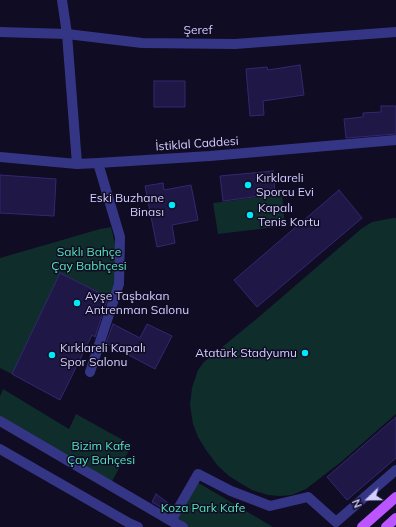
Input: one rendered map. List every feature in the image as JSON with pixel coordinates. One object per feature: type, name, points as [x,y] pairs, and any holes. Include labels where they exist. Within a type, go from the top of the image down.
[{"type":"main road","points":[[362,527],[396,497]]},
{"type":"main road","points":[[386,527],[396,518]]},
{"type":"street","points":[[62,0],[67,34],[77,164]]},
{"type":"street","name":"Şeref","points":[[0,32],[67,34],[142,43],[235,44],[396,32]]},
{"type":"street","name":"İstiklal Caddesi","points":[[0,157],[77,164],[210,156],[396,140]]},
{"type":"street","points":[[90,372],[119,284],[120,237],[98,163]]},
{"type":"street","points":[[0,421],[183,527]]},
{"type":"street","points":[[0,449],[138,527]]},
{"type":"street","points":[[171,521],[198,474],[231,491],[270,506],[308,497],[336,522],[396,470]]},
{"type":"green space","name":"Kapalı Tenis Kortu","points":[[282,194],[285,226],[218,234],[213,203]]},
{"type":"green space","name":"Atatürk Stadyumu","points":[[396,218],[396,414],[341,462],[306,489],[292,495],[280,496],[268,495],[252,490],[229,476],[218,466],[198,437],[193,424],[190,405],[192,388],[198,370],[204,362],[361,229],[372,222]]},
{"type":"green space","name":"Saklı Bahçe Çay Babhçesi","points":[[111,227],[116,248],[116,276],[110,298],[60,273],[12,374],[0,368],[0,258]]},
{"type":"green space","name":"Bizim Kafe Çay Bahçesi","points":[[3,389],[69,429],[76,414],[132,445],[110,485],[0,422],[0,396]]},
{"type":"green space","name":"Koza Park Kafe","points":[[197,482],[273,527],[183,527],[171,521]]},
{"type":"building","points":[[300,65],[304,95],[263,101],[264,115],[250,116],[246,69],[267,67],[268,70]]},
{"type":"building","points":[[154,81],[185,81],[185,107],[154,107]]},
{"type":"building","points":[[381,106],[396,106],[396,134],[346,138],[344,119],[363,117],[363,113],[381,112]]},
{"type":"building","name":"Kırklareli Sporcu Evi","points":[[273,171],[275,194],[223,201],[220,176]]},
{"type":"building","points":[[0,175],[56,179],[54,216],[0,213]]},
{"type":"building","name":"Eski Buzhane Binası","points":[[163,183],[164,190],[191,185],[198,220],[172,225],[175,243],[157,247],[145,186]]},
{"type":"building","points":[[339,190],[362,218],[257,307],[234,280]]},
{"type":"building","name":"Kırklareli Kapalı Spor Salonu","points":[[60,273],[108,297],[95,337],[92,335],[60,400],[12,374]]},
{"type":"building","points":[[113,324],[140,338],[147,324],[172,336],[155,369],[106,343]]},
{"type":"building","points":[[396,417],[396,458],[347,500],[327,477]]},
{"type":"building","points":[[156,494],[172,506],[169,512],[152,502]]},
{"type":"place","name":"Kırklareli Sporcu Evi","points":[[248,185]]},
{"type":"place","name":"Eski Buzhane Binası","points":[[172,205]]},
{"type":"place","name":"Kapalı Tenis Kortu","points":[[250,215]]},
{"type":"place","name":"Ayşe Taşbakan Antrenman Salonu","points":[[77,303]]},
{"type":"place","name":"Atatürk Stadyumu","points":[[305,353]]},
{"type":"place","name":"Kırklareli Kapalı Spor Salonu","points":[[52,355]]}]
